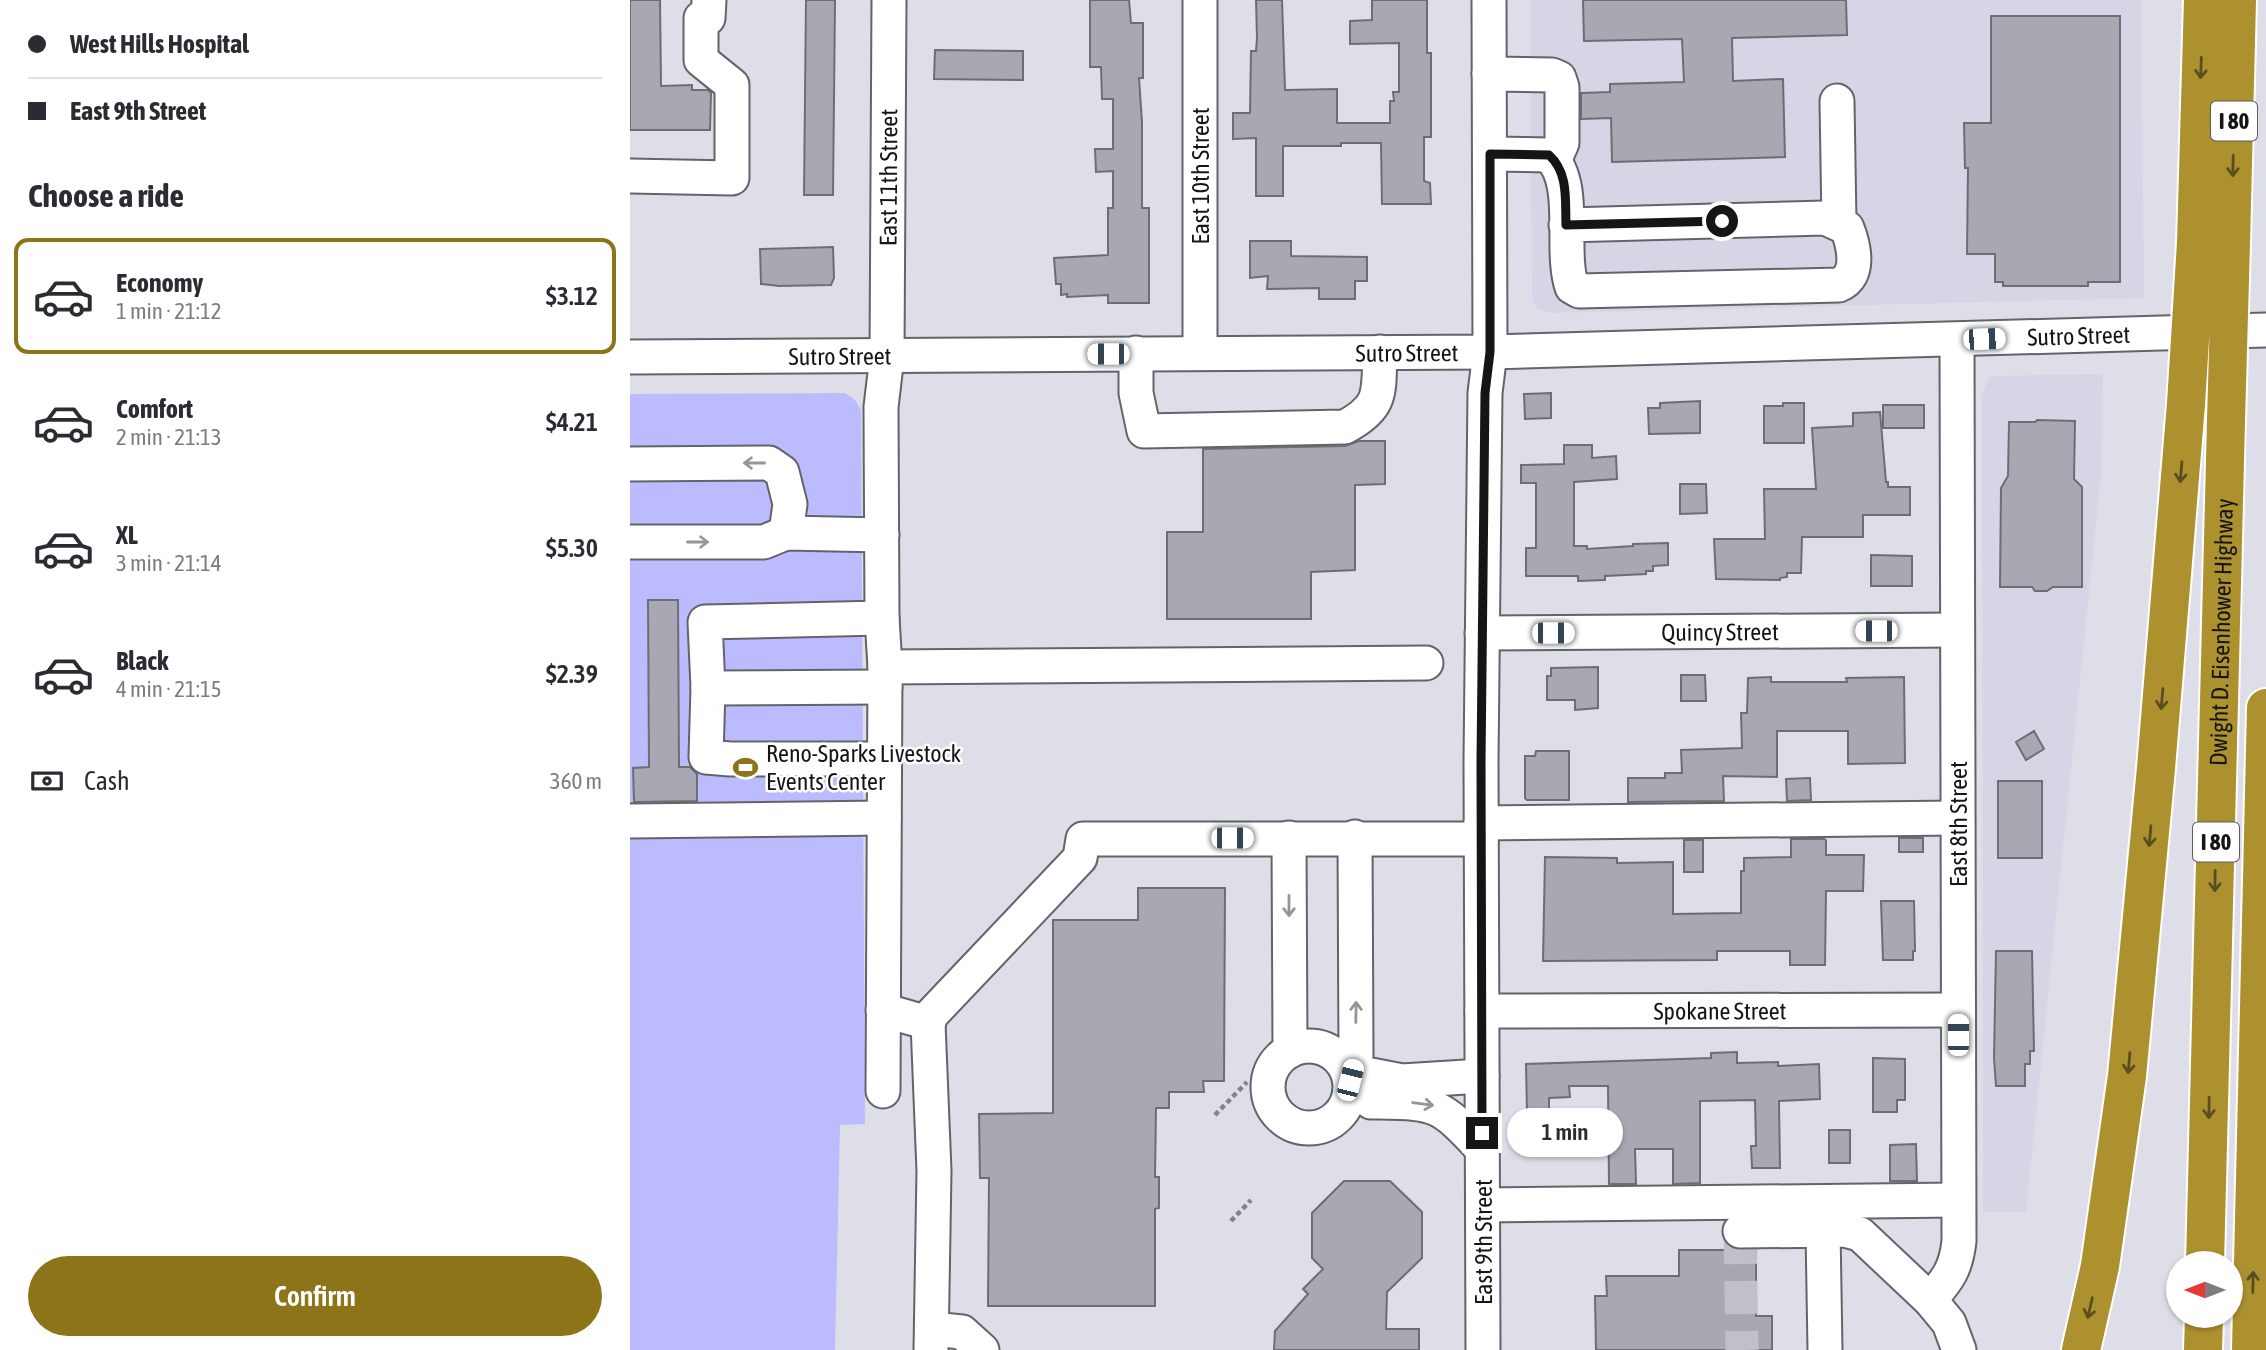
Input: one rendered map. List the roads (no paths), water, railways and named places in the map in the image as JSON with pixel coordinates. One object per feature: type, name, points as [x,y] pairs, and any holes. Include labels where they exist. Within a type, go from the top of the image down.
[{"type":"highway","points":[[2081,1350],[2100,1266],[2127,1076],[2157,768],[2186,404],[2213,243],[2203,0]]},
{"type":"highway","name":"Dwight D. Eisenhower Highway","points":[[2205,1251],[2226,421],[2213,243],[2237,0]]},
{"type":"highway","name":"Dwight D. Eisenhower Highway","points":[[2251,1350],[2266,708]]},
{"type":"highway","points":[[2203,1350],[2204,1328]]},
{"type":"street","points":[[630,177],[732,178],[732,85],[701,60],[701,18],[708,18],[709,0]]},
{"type":"street","name":"East 11th Street","points":[[883,1091],[885,677],[882,618],[881,407],[887,356],[889,0]]},
{"type":"street","name":"East 10th Street","points":[[1200,0],[1200,353]]},
{"type":"street","name":"East 9th Street","points":[[1483,1350],[1481,831],[1485,393],[1490,352],[1489,0]]},
{"type":"street","points":[[1489,74],[1552,75],[1559,78],[1562,87],[1562,144],[1558,152],[1549,155],[1490,154]]},
{"type":"street","points":[[1837,101],[1839,223]]},
{"type":"street","points":[[1549,155],[1558,163],[1564,179],[1566,225],[1569,278],[1572,287],[1579,290],[1839,285],[1848,282],[1853,274],[1852,242],[1847,228],[1825,218],[1566,225]]},
{"type":"street","name":"Sutro Street","points":[[630,357],[1490,352],[2266,330]]},
{"type":"street","name":"East 8th Street","points":[[1930,1300],[1951,1274],[1957,1259],[1957,340]]},
{"type":"street","points":[[1136,353],[1136,393],[1144,430],[1345,428],[1362,418],[1378,398],[1380,352]]},
{"type":"street","points":[[630,464],[769,463],[782,472],[790,504],[786,533]]},
{"type":"street","points":[[630,542],[764,542],[786,533],[882,535]]},
{"type":"street","points":[[882,618],[705,622],[708,688],[706,757],[884,759]]},
{"type":"street","name":"Quincy Street","points":[[1482,634],[1957,631]]},
{"type":"street","points":[[708,688],[885,677],[1426,663]]},
{"type":"street","points":[[630,821],[884,818]]},
{"type":"street","points":[[982,1350],[962,1332],[931,1339],[933,1171],[928,1023],[932,1014],[1080,858],[1083,839],[1354,837],[1957,818]]},
{"type":"street","points":[[1354,837],[1356,1056],[1353,1087],[1347,1105],[1339,1116],[1314,1128],[1300,1127],[1287,1121],[1277,1112],[1270,1099],[1268,1086],[1271,1072],[1279,1060],[1290,1051],[1315,1046],[1338,1058],[1346,1068],[1353,1087],[1371,1102],[1436,1106],[1454,1118],[1482,1149]]},
{"type":"street","points":[[1289,838],[1290,1051]]},
{"type":"street","points":[[883,1010],[928,1023]]},
{"type":"street","name":"Spokane Street","points":[[1482,1011],[1958,1010]]},
{"type":"street","points":[[1353,1087],[1371,1075],[1402,1081],[1482,1076]]},
{"type":"street","points":[[1483,1205],[1958,1200]]},
{"type":"street","points":[[1823,1230],[1825,1350]]},
{"type":"street","points":[[1740,1231],[1844,1230],[1860,1234],[1930,1300],[1948,1324],[1959,1350]]},
{"type":"tunnel","points":[[1740,1231],[1742,1350]]},
{"type":"place","name":"Reno-Sparks Livestock Events Center","points":[[746,767]]}]
